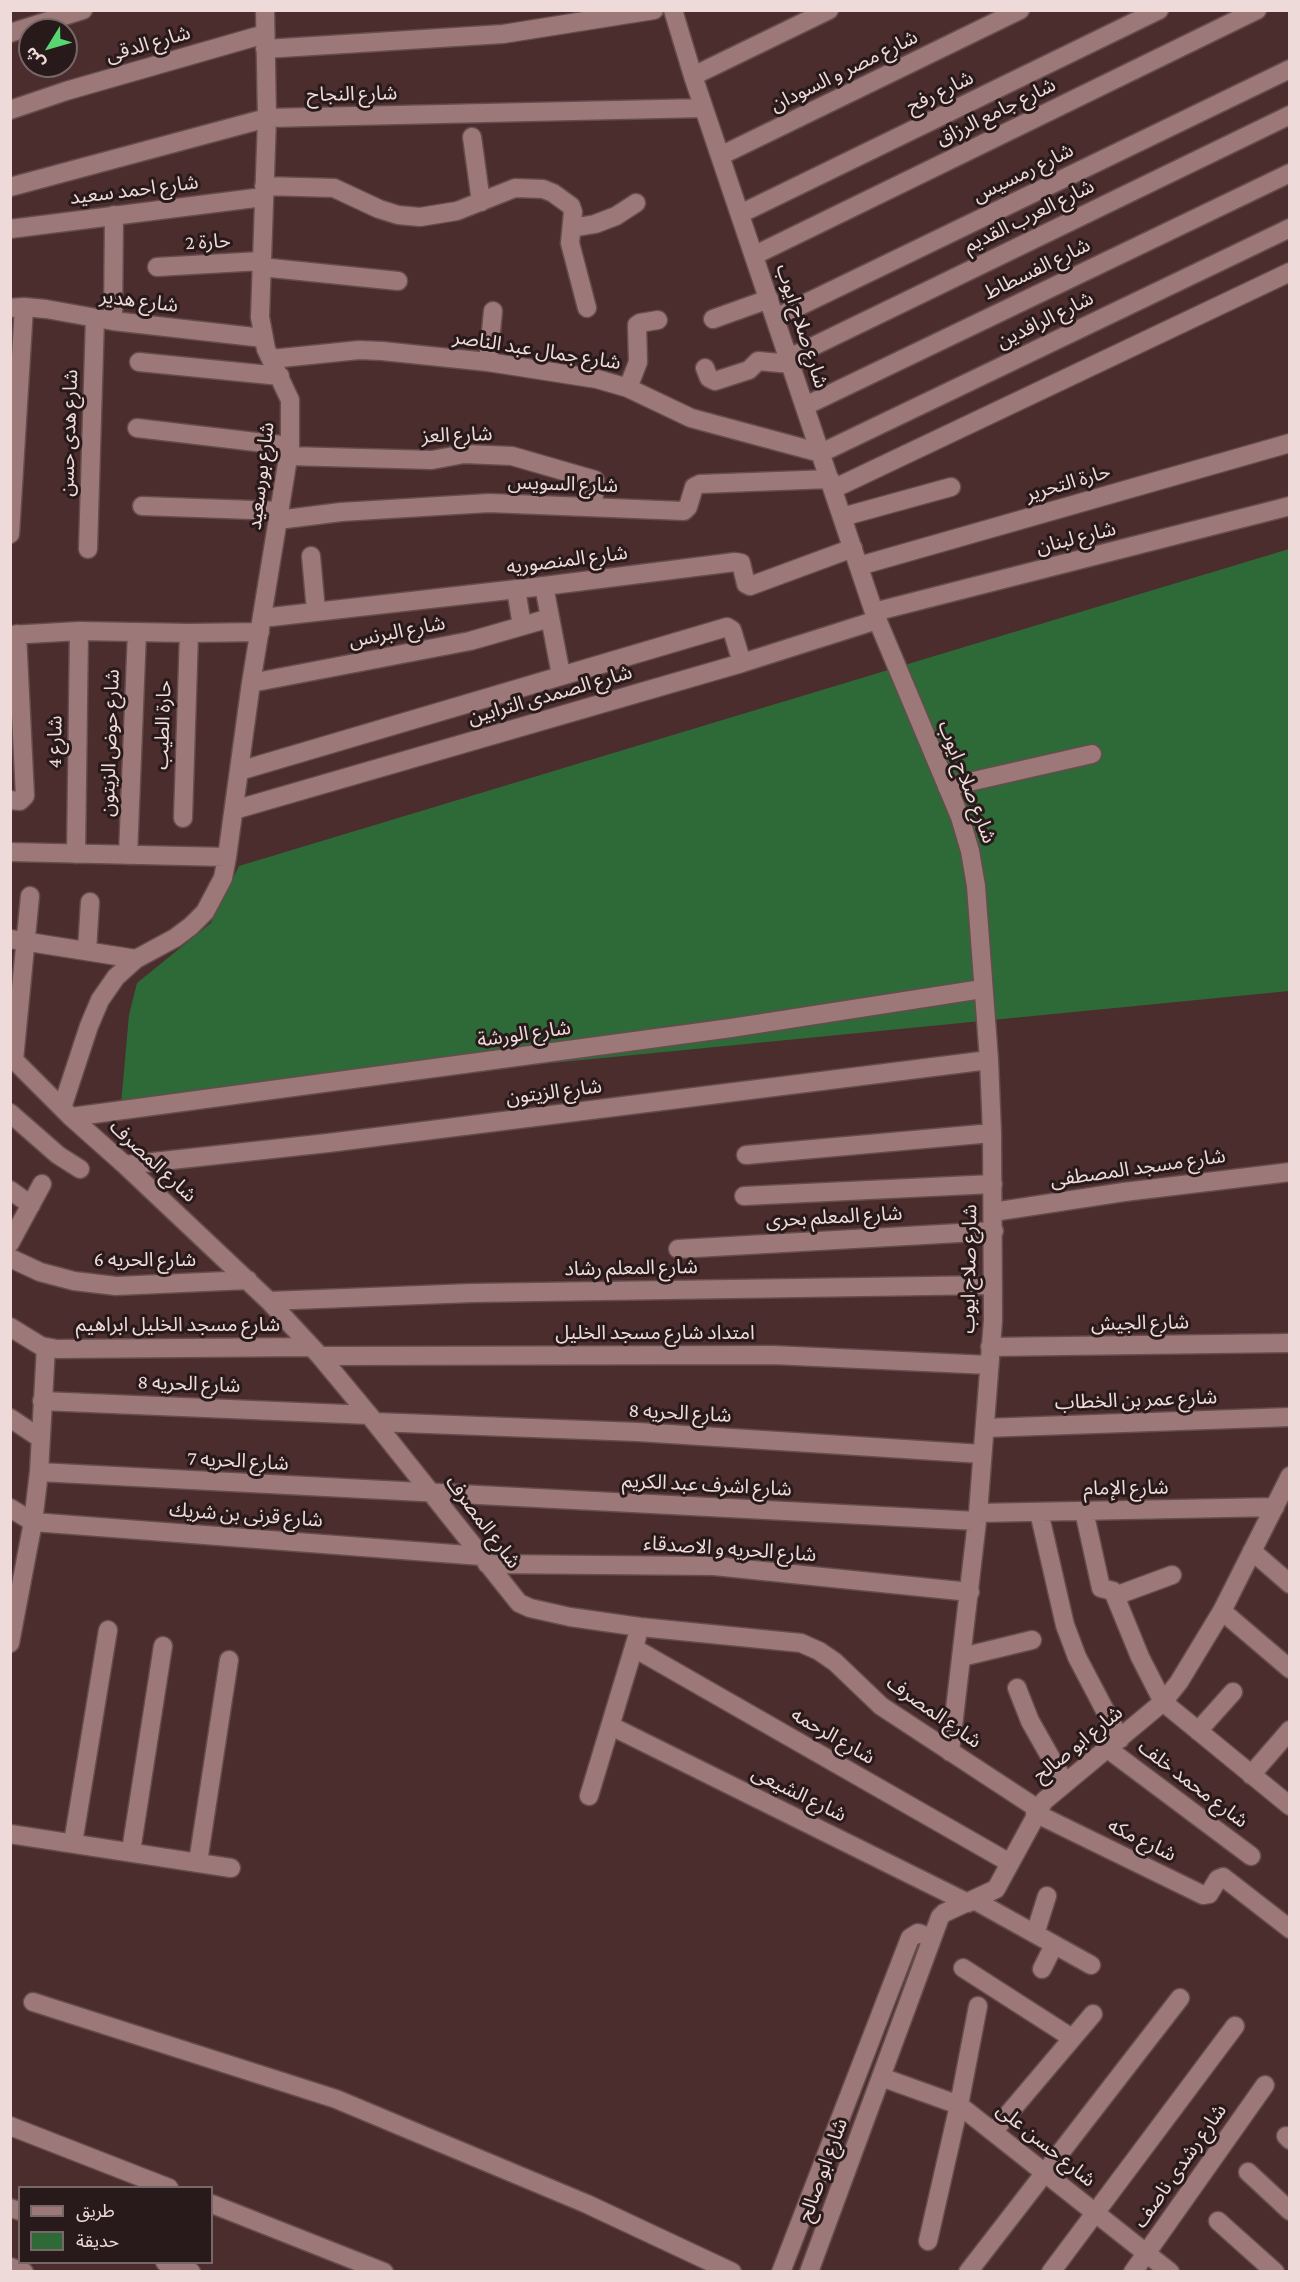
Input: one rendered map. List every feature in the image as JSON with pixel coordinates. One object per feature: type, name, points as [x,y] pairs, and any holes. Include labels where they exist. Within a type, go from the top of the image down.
[{"type":"street","points":[[10,33],[83,10]]},
{"type":"street","name":"شارع بورسعيد","points":[[66,1112],[89,1026],[100,1000],[116,977],[136,959],[175,938],[204,912],[223,878],[227,857],[251,683],[290,451],[292,409],[288,393],[263,338],[260,317],[267,118],[265,10]]},
{"type":"street","name":"شارع الدقى","points":[[10,110],[77,88],[265,41],[503,34],[654,10]]},
{"type":"street","name":"شارع صلاح ايوب","points":[[673,10],[693,76],[876,616],[947,787],[970,851],[976,886],[989,1060],[993,1285],[978,1517],[950,1752]]},
{"type":"street","points":[[693,76],[829,10]]},
{"type":"street","name":"شارع مصر و السودان","points":[[720,156],[1020,10]]},
{"type":"street","name":"شارع رفح","points":[[740,214],[1160,10]]},
{"type":"street","name":"شارع جامع الرزاق","points":[[755,255],[1257,10]]},
{"type":"street","name":"شارع رمسيس","points":[[775,318],[1290,69]]},
{"type":"street","name":"شارع النجاح","points":[[10,187],[267,118],[704,108]]},
{"type":"street","name":"شارع العرب القديم","points":[[790,361],[1290,115]]},
{"type":"street","points":[[472,137],[481,202]]},
{"type":"street","name":"شارع الفسطاط","points":[[805,406],[1290,173]]},
{"type":"street","name":"شارع احمد سعيد","points":[[10,229],[264,192],[334,188],[379,209],[398,215],[420,217],[457,211],[515,188],[543,189],[571,206],[574,218],[572,228]]},
{"type":"street","points":[[587,308],[570,243],[572,228],[595,224],[616,216],[636,203]]},
{"type":"street","name":"شارع هدى حسن","points":[[88,549],[104,320],[114,215]]},
{"type":"street","name":"شارع الرافدين","points":[[821,453],[1290,228]]},
{"type":"street","name":"حارة 2","points":[[157,267],[261,264],[398,281]]},
{"type":"street","points":[[831,484],[1290,272]]},
{"type":"street","points":[[713,319],[769,298]]},
{"type":"street","points":[[10,534],[17,307]]},
{"type":"street","name":"شارع هدير","points":[[17,307],[104,320],[263,338]]},
{"type":"street","points":[[488,362],[492,311]]},
{"type":"street","points":[[628,388],[638,362],[638,325],[640,322],[658,320]]},
{"type":"street","name":"شارع جمال عبد الناصر","points":[[271,359],[359,350],[382,351],[488,362],[597,379],[628,388],[691,418],[821,453]]},
{"type":"street","points":[[705,368],[709,378],[715,381],[749,370],[758,361],[790,361]]},
{"type":"street","points":[[139,362],[280,376]]},
{"type":"street","name":"شارع العز","points":[[137,428],[290,451],[432,459],[464,454],[512,456],[595,480],[593,507]]},
{"type":"street","name":"حارة التحرير","points":[[859,566],[1290,443]]},
{"type":"street","name":"شارع السويس","points":[[142,506],[279,515],[489,503],[684,511],[688,507],[694,487],[700,484],[831,484]]},
{"type":"street","points":[[842,517],[951,487]]},
{"type":"street","name":"شارع لبنان","points":[[876,616],[1290,506]]},
{"type":"street","name":"شارع المنصوريه","points":[[14,634],[79,631],[189,633],[261,625],[316,611],[738,562],[742,566],[746,584],[753,586],[853,548]]},
{"type":"street","points":[[311,556],[316,611]]},
{"type":"street","points":[[544,586],[561,675]]},
{"type":"street","points":[[516,589],[522,627]]},
{"type":"street","name":"شارع الصمدى الترابين","points":[[234,810],[742,663],[876,616]]},
{"type":"street","name":"شارع البرنس","points":[[251,683],[470,641],[550,618]]},
{"type":"street","points":[[240,771],[727,627],[732,630],[742,663]]},
{"type":"street","name":"شارع 4","points":[[76,854],[79,631]]},
{"type":"street","name":"شارع حوض الزيتون","points":[[128,855],[136,632]]},
{"type":"street","name":"حارة الطيب","points":[[183,818],[189,633]]},
{"type":"street","points":[[10,800],[20,801],[26,796],[14,634]]},
{"type":"street","points":[[947,787],[1092,754]]},
{"type":"street","points":[[10,852],[227,857]]},
{"type":"street","points":[[12,1058],[18,940],[30,896]]},
{"type":"street","points":[[87,951],[90,902]]},
{"type":"street","points":[[18,940],[136,959]]},
{"type":"street","name":"شارع الورشة","points":[[66,1112],[719,1030],[982,989]]},
{"type":"street","name":"شارع المصرف","points":[[12,1058],[66,1112],[269,1301],[372,1418],[519,1603],[530,1608],[570,1617],[640,1627],[801,1643],[835,1662],[881,1706],[1036,1811]]},
{"type":"street","name":"شارع الزيتون","points":[[125,1165],[328,1143],[989,1060]]},
{"type":"street","points":[[10,1113],[58,1155],[80,1169]]},
{"type":"street","points":[[746,1155],[992,1133]]},
{"type":"street","name":"شارع مسجد المصطفى","points":[[993,1212],[1124,1192],[1290,1172]]},
{"type":"street","points":[[10,1244],[42,1184]]},
{"type":"street","points":[[744,1196],[993,1184]]},
{"type":"street","points":[[10,1190],[31,1206]]},
{"type":"street","name":"شارع المعلم بحرى","points":[[678,1248],[993,1231]]},
{"type":"street","name":"شارع الحريه 6","points":[[10,1258],[40,1272],[74,1281],[116,1286],[248,1280]]},
{"type":"street","name":"شارع المعلم رشاد","points":[[269,1301],[472,1293],[993,1285]]},
{"type":"street","points":[[10,1327],[46,1347],[39,1472],[33,1522],[16,1586],[10,1643]]},
{"type":"street","name":"شارع الجيش","points":[[990,1356],[1290,1343]]},
{"type":"street","name":"شارع مسجد الخليل ابراهيم","points":[[46,1347],[315,1352]]},
{"type":"street","name":"امتداد شارع مسجد الخليل","points":[[315,1352],[990,1356]]},
{"type":"street","name":"شارع الحريه 8","points":[[42,1401],[638,1432],[982,1454]]},
{"type":"street","name":"شارع عمر بن الخطاب","points":[[985,1428],[1290,1417]]},
{"type":"street","points":[[10,1418],[40,1438]]},
{"type":"street","name":"شارع الحريه 7","points":[[39,1472],[434,1494]]},
{"type":"street","name":"شارع ابو صالح","points":[[808,2271],[824,2193],[882,2077],[940,1917],[996,1889],[1036,1811],[1044,1800],[1163,1702],[1179,1682],[1222,1611],[1252,1551],[1282,1501],[1290,1476]]},
{"type":"street","name":"شارع اشرف عبد الكريم","points":[[434,1494],[978,1517]]},
{"type":"street","name":"شارع الإمام","points":[[978,1517],[1282,1501]]},
{"type":"street","name":"شارع قرنى بن شريك","points":[[10,1508],[33,1522],[484,1560]]},
{"type":"street","points":[[1084,1511],[1101,1588],[1112,1590],[1140,1657],[1163,1702],[1290,1806]]},
{"type":"street","points":[[1039,1512],[1065,1625],[1114,1744]]},
{"type":"street","points":[[1252,1551],[1290,1584]]},
{"type":"street","name":"شارع الحريه و الاصدقاء","points":[[484,1560],[714,1566],[970,1592]]},
{"type":"street","points":[[1115,1596],[1172,1575]]},
{"type":"street","points":[[1222,1611],[1290,1669]]},
{"type":"street","points":[[589,1796],[640,1627]]},
{"type":"street","points":[[73,1843],[108,1630]]},
{"type":"street","points":[[962,1658],[1032,1640]]},
{"type":"street","points":[[130,1851],[163,1646]]},
{"type":"street","name":"شارع الرحمه","points":[[634,1648],[1010,1863]]},
{"type":"street","points":[[198,1862],[229,1660]]},
{"type":"street","points":[[1017,1688],[1030,1721],[1065,1783]]},
{"type":"street","points":[[1198,1731],[1233,1692]]},
{"type":"street","name":"شارع الشيعى","points":[[611,1726],[971,1902],[1091,1965]]},
{"type":"street","points":[[1251,1775],[1290,1730]]},
{"type":"street","name":"شارع محمد خلف","points":[[1114,1744],[1251,1856]]},
{"type":"street","name":"شارع مكه","points":[[1036,1811],[1203,1895],[1209,1894],[1218,1879],[1223,1877],[1290,1929]]},
{"type":"street","points":[[10,1834],[231,1868]]},
{"type":"street","points":[[1035,1934],[1047,1896]]},
{"type":"street","points":[[781,2271],[824,2193],[910,1938],[918,1933],[932,1938]]},
{"type":"street","points":[[1042,1969],[1054,1945]]},
{"type":"street","points":[[963,1968],[1072,2038]]},
{"type":"street","points":[[968,2271],[1180,1998]]},
{"type":"street","points":[[33,2002],[336,2098],[587,2204],[732,2271]]},
{"type":"street","points":[[928,2241],[959,2105],[978,2006]]},
{"type":"street","points":[[993,2132],[1093,2014]]},
{"type":"street","points":[[1051,2271],[1235,2026]]},
{"type":"street","name":"شارع حسن على","points":[[882,2077],[959,2105],[1170,2271]]},
{"type":"street","name":"شارع رشدى ناصف","points":[[1132,2271],[1264,2085]]},
{"type":"street","points":[[10,2126],[166,2186]]},
{"type":"street","points":[[1248,2172],[1290,2211]]},
{"type":"street","points":[[213,2204],[384,2271]]},
{"type":"street","points":[[1218,2221],[1275,2271]]},
{"type":"street","points":[[171,2264],[191,2271]]},
{"type":"street","points":[[10,2267],[24,2271]]},
{"type":"green space","points":[[1289,549],[1289,991],[121,1105],[129,1015],[137,983],[211,923],[239,866]]}]
